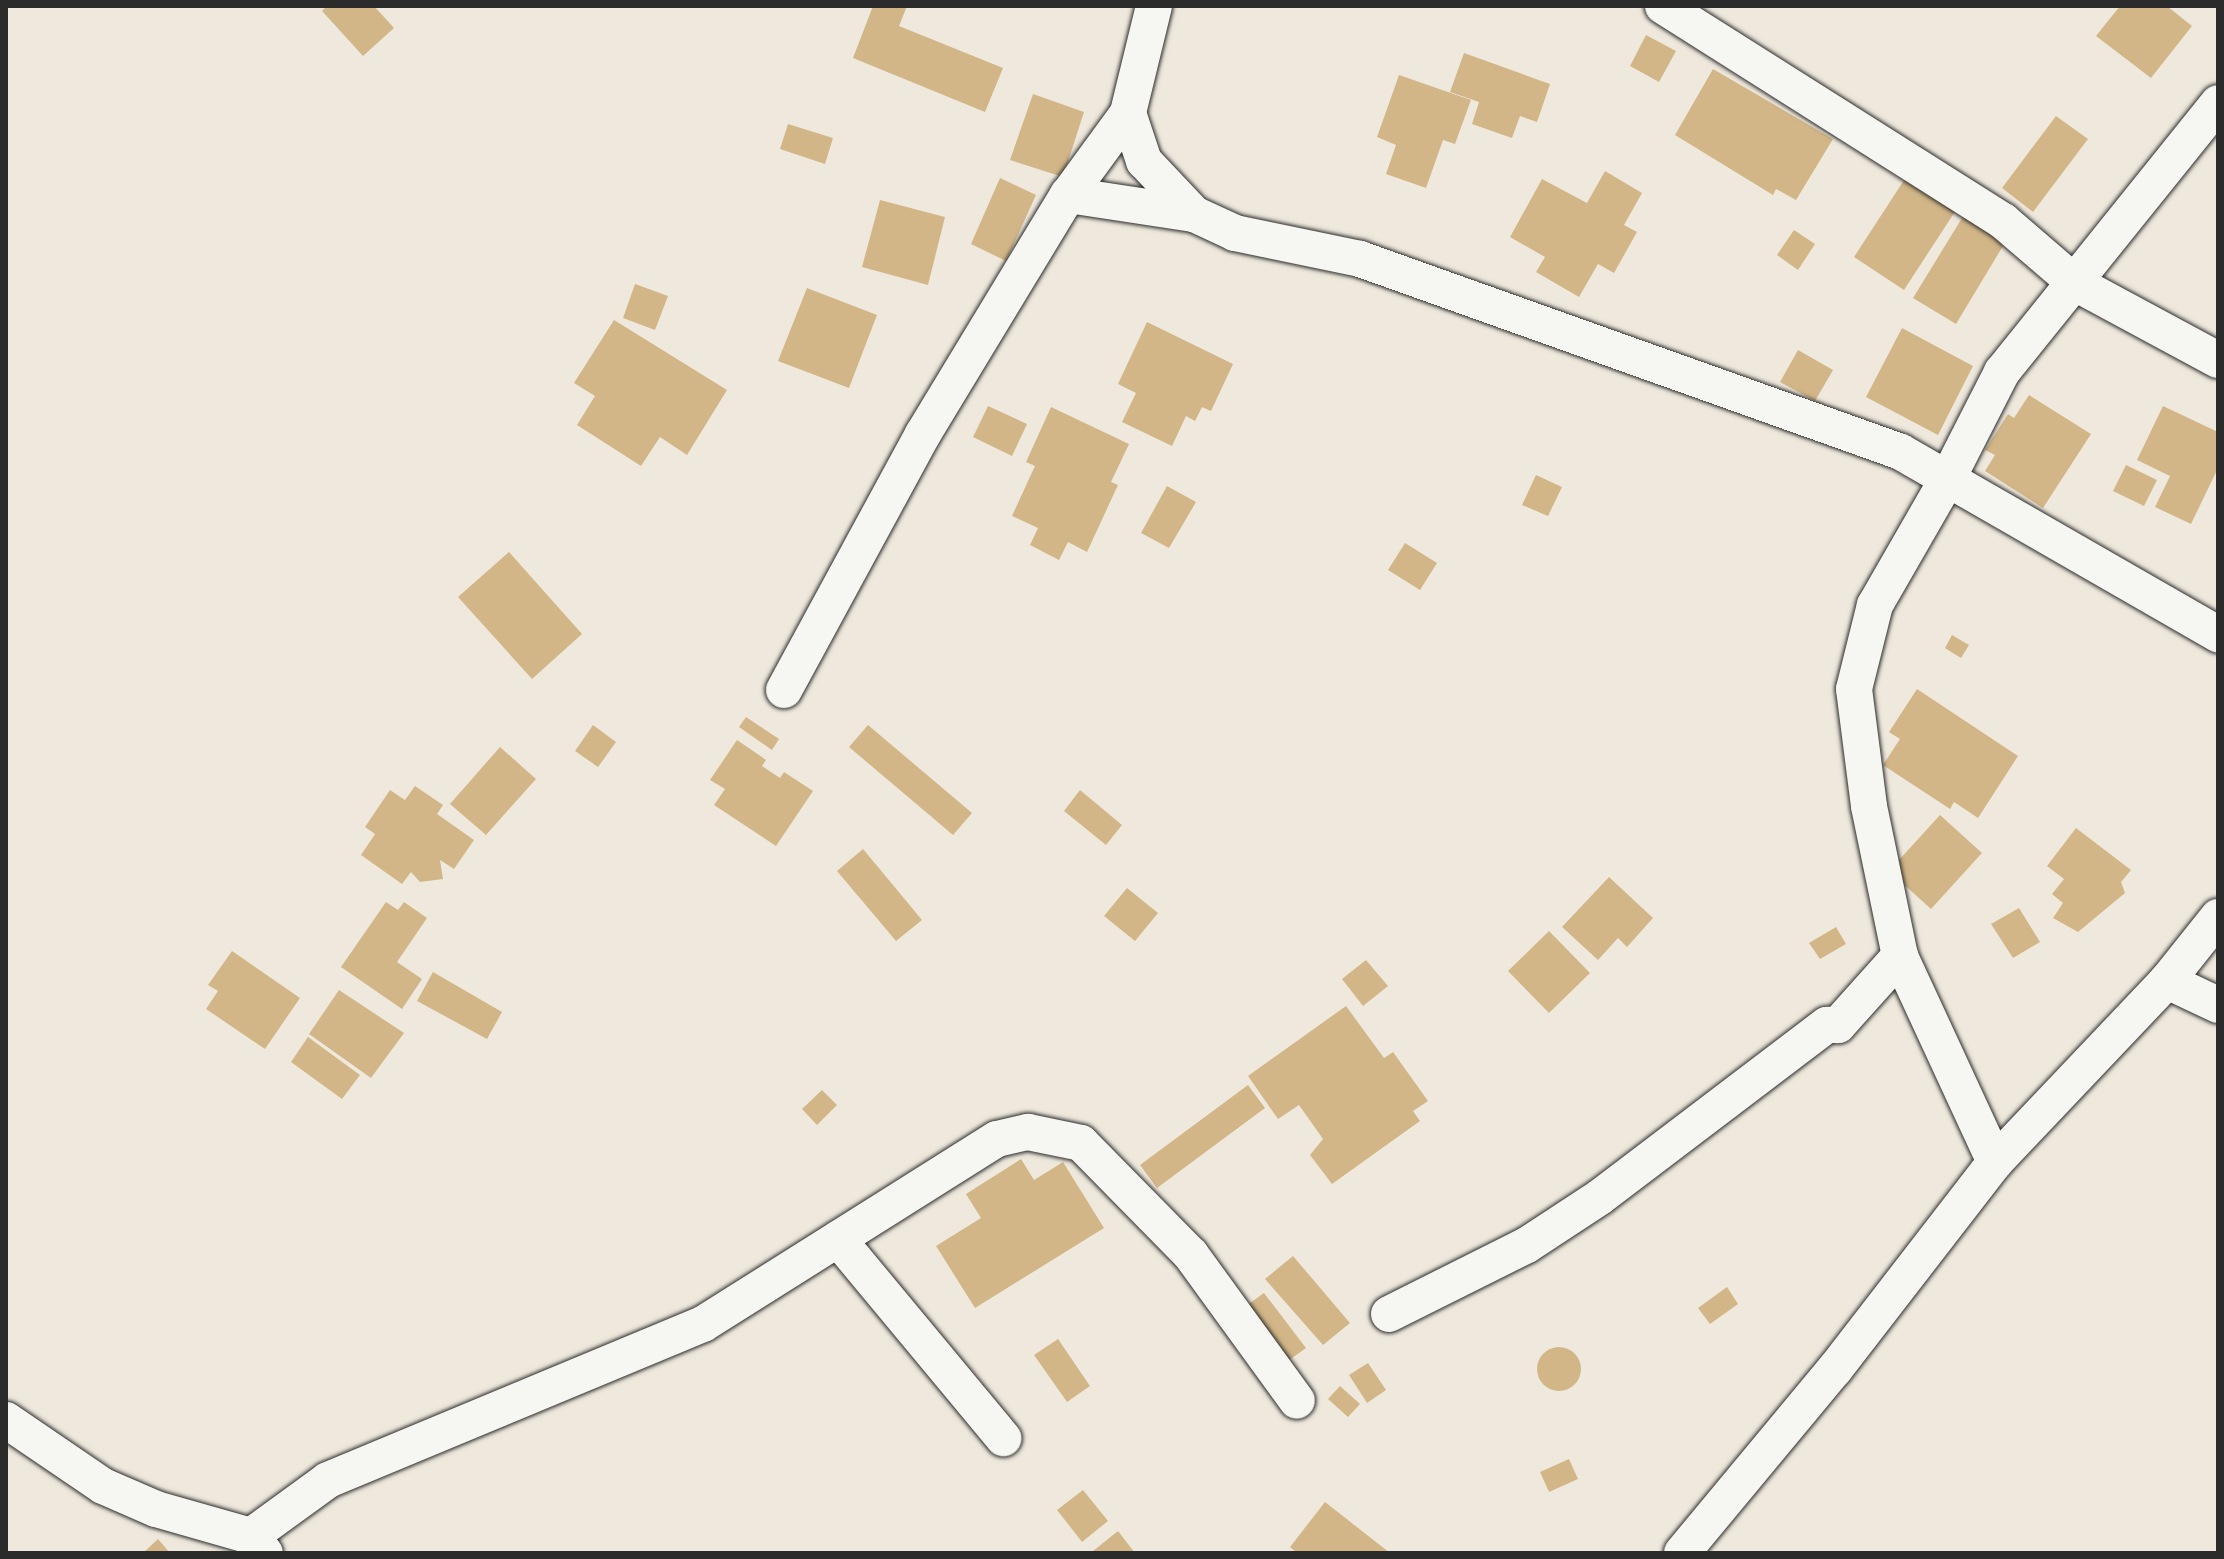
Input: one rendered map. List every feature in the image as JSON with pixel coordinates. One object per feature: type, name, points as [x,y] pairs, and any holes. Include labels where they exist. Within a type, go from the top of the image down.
[{"type":"street","points":[[784,690],[923,434],[1068,195],[1128,113],[1154,6]]},
{"type":"street","points":[[1663,6],[2003,221],[2075,283],[2218,360]]},
{"type":"street","points":[[1995,1162],[1900,956],[1869,806],[1854,689],[1875,605],[1948,478],[2002,372],[2218,103]]},
{"type":"street","points":[[1128,113],[1144,161],[1194,214]]},
{"type":"street","points":[[1068,195],[1194,214],[1235,233],[1360,259],[1584,336],[1901,452],[2218,634]]},
{"type":"street","points":[[1682,1553],[1835,1369],[1995,1162],[2167,981],[2218,917]]},
{"type":"street","points":[[1389,1314],[1527,1245],[1600,1197],[1827,1025],[1838,1025],[1900,956]]},
{"type":"street","points":[[2167,981],[2218,1005]]},
{"type":"street","points":[[6,1420],[103,1486],[156,1509],[258,1545],[328,1480],[703,1324],[997,1139],[1028,1132],[1081,1143],[1191,1255],[1297,1401]]},
{"type":"street","points":[[838,1239],[1003,1438]]},
{"type":"building","points":[[327,6],[374,6],[394,28],[363,56],[322,11]]},
{"type":"building","points":[[873,6],[907,6],[899,26],[1003,68],[985,112],[853,58]]},
{"type":"building","points":[[2120,6],[2167,6],[2192,26],[2151,78],[2096,36]]},
{"type":"building","points":[[1646,35],[1676,51],[1659,82],[1630,66]]},
{"type":"building","points":[[1464,53],[1550,84],[1537,122],[1520,116],[1512,138],[1472,124],[1479,102],[1450,92]]},
{"type":"building","points":[[1713,69],[1833,139],[1796,200],[1776,189],[1773,195],[1675,135]]},
{"type":"building","points":[[1399,75],[1471,100],[1455,144],[1443,140],[1426,188],[1386,174],[1396,145],[1377,137]]},
{"type":"building","points":[[1033,94],[1084,112],[1063,177],[1010,160]]},
{"type":"building","points":[[2056,116],[2088,139],[2033,212],[2002,188]]},
{"type":"building","points":[[788,124],[833,138],[825,164],[780,149]]},
{"type":"building","points":[[1605,171],[1642,193],[1624,225],[1637,232],[1614,273],[1598,264],[1579,297],[1536,272],[1545,257],[1510,237],[1542,179],[1587,203]]},
{"type":"building","points":[[1910,171],[1960,204],[1904,290],[1854,257]]},
{"type":"building","points":[[1000,178],[1036,195],[1006,261],[971,244]]},
{"type":"building","points":[[880,200],[945,217],[928,285],[862,267]]},
{"type":"building","points":[[1970,205],[2012,231],[1956,324],[1913,298]]},
{"type":"building","points":[[1794,230],[1815,244],[1798,270],[1777,255]]},
{"type":"building","points":[[635,284],[668,296],[655,330],[623,318]]},
{"type":"building","points":[[807,288],[877,315],[849,388],[778,361]]},
{"type":"building","points":[[614,320],[727,390],[687,455],[660,437],[641,466],[577,425],[595,396],[574,383]]},
{"type":"building","points":[[1147,322],[1233,364],[1211,411],[1202,407],[1195,421],[1186,416],[1172,446],[1122,422],[1136,393],[1118,384]]},
{"type":"building","points":[[1902,328],[1973,366],[1938,435],[1866,397]]},
{"type":"building","points":[[1798,350],[1833,370],[1815,401],[1780,382]]},
{"type":"building","points":[[2029,395],[2091,434],[2043,508],[1985,471],[1995,455],[1985,450],[2008,414],[2014,418]]},
{"type":"building","points":[[988,406],[1027,424],[1012,456],[973,437]]},
{"type":"building","points":[[2163,406],[2218,432],[2218,468],[2191,524],[2155,507],[2170,476],[2137,460]]},
{"type":"building","points":[[1051,407],[1129,444],[1111,482],[1118,485],[1087,552],[1068,542],[1059,560],[1030,545],[1038,528],[1012,516],[1035,466],[1026,462]]},
{"type":"building","points":[[2126,465],[2157,480],[2144,506],[2113,491]]},
{"type":"building","points":[[1536,475],[1562,487],[1548,516],[1522,505]]},
{"type":"building","points":[[1167,486],[1196,502],[1169,548],[1141,533]]},
{"type":"building","points":[[1405,543],[1437,563],[1420,590],[1388,570]]},
{"type":"building","points":[[509,552],[582,634],[532,679],[458,597]]},
{"type":"building","points":[[1952,635],[1969,645],[1961,658],[1945,648]]},
{"type":"building","points":[[1917,689],[2018,756],[1978,818],[1954,802],[1950,809],[1883,765],[1900,739],[1889,732]]},
{"type":"building","points":[[746,717],[779,739],[772,750],[739,727]]},
{"type":"building","points":[[593,725],[616,742],[598,767],[575,751]]},
{"type":"building","points":[[868,725],[972,813],[953,835],[849,747]]},
{"type":"building","points":[[737,740],[766,760],[762,766],[780,778],[784,772],[813,791],[776,846],[714,805],[725,789],[710,780]]},
{"type":"building","points":[[500,747],[536,779],[486,835],[450,804]]},
{"type":"building","points":[[415,786],[443,805],[437,814],[474,840],[454,869],[440,860],[443,879],[420,882],[411,872],[402,884],[361,855],[375,834],[365,827],[390,790],[405,800]]},
{"type":"building","points":[[1080,790],[1122,825],[1106,845],[1064,811]]},
{"type":"building","points":[[1940,815],[1982,853],[1931,909],[1889,871]]},
{"type":"building","points":[[2076,828],[2131,870],[2121,882],[2125,893],[2078,932],[2053,918],[2063,903],[2052,894],[2064,879],[2047,866]]},
{"type":"building","points":[[863,849],[922,920],[896,941],[837,871]]},
{"type":"building","points":[[1609,877],[1653,918],[1627,947],[1618,938],[1598,960],[1562,927]]},
{"type":"building","points":[[1127,888],[1158,913],[1135,941],[1104,916]]},
{"type":"building","points":[[386,902],[398,910],[404,902],[427,918],[397,962],[422,979],[402,1009],[341,967]]},
{"type":"building","points":[[2019,908],[2040,942],[2013,958],[1991,924]]},
{"type":"building","points":[[1836,927],[1846,944],[1820,959],[1809,943]]},
{"type":"building","points":[[1549,931],[1590,973],[1549,1013],[1508,971]]},
{"type":"building","points":[[232,951],[300,998],[265,1049],[206,1009],[218,991],[208,985]]},
{"type":"building","points":[[1366,960],[1388,986],[1363,1006],[1342,979]]},
{"type":"building","points":[[433,972],[502,1012],[487,1039],[417,1001]]},
{"type":"building","points":[[339,990],[404,1033],[371,1078],[309,1034]]},
{"type":"building","points":[[1346,1006],[1384,1058],[1393,1052],[1428,1101],[1413,1111],[1420,1121],[1332,1184],[1310,1155],[1323,1139],[1299,1105],[1278,1119],[1248,1076]]},
{"type":"building","points":[[308,1037],[360,1075],[342,1099],[291,1062]]},
{"type":"building","points":[[1248,1085],[1265,1108],[1157,1188],[1140,1165]]},
{"type":"building","points":[[822,1090],[837,1105],[817,1125],[802,1109]]},
{"type":"building","points":[[1021,1159],[1034,1180],[1063,1162],[1104,1228],[975,1308],[936,1246],[981,1218],[966,1194]]},
{"type":"building","points":[[1293,1256],[1350,1323],[1323,1345],[1265,1279]]},
{"type":"building","points":[[1727,1287],[1738,1304],[1710,1324],[1698,1308]]},
{"type":"building","points":[[1264,1293],[1306,1348],[1281,1366],[1239,1311]]},
{"type":"building","points":[[1058,1339],[1090,1386],[1067,1402],[1034,1355]]},
{"type":"building","points":[[1559,1347],[1574,1354],[1581,1369],[1574,1384],[1559,1391],[1544,1384],[1537,1369],[1544,1354]]},
{"type":"building","points":[[1368,1363],[1386,1390],[1367,1403],[1349,1375]]},
{"type":"building","points":[[1340,1386],[1360,1404],[1348,1417],[1328,1399]]},
{"type":"building","points":[[1569,1459],[1578,1479],[1549,1492],[1540,1472]]},
{"type":"building","points":[[1083,1490],[1108,1521],[1082,1542],[1057,1510]]},
{"type":"building","points":[[1325,1502],[1390,1553],[1297,1553],[1290,1547]]},
{"type":"building","points":[[1118,1531],[1135,1553],[1093,1551]]},
{"type":"building","points":[[158,1539],[170,1553],[143,1553]]}]
